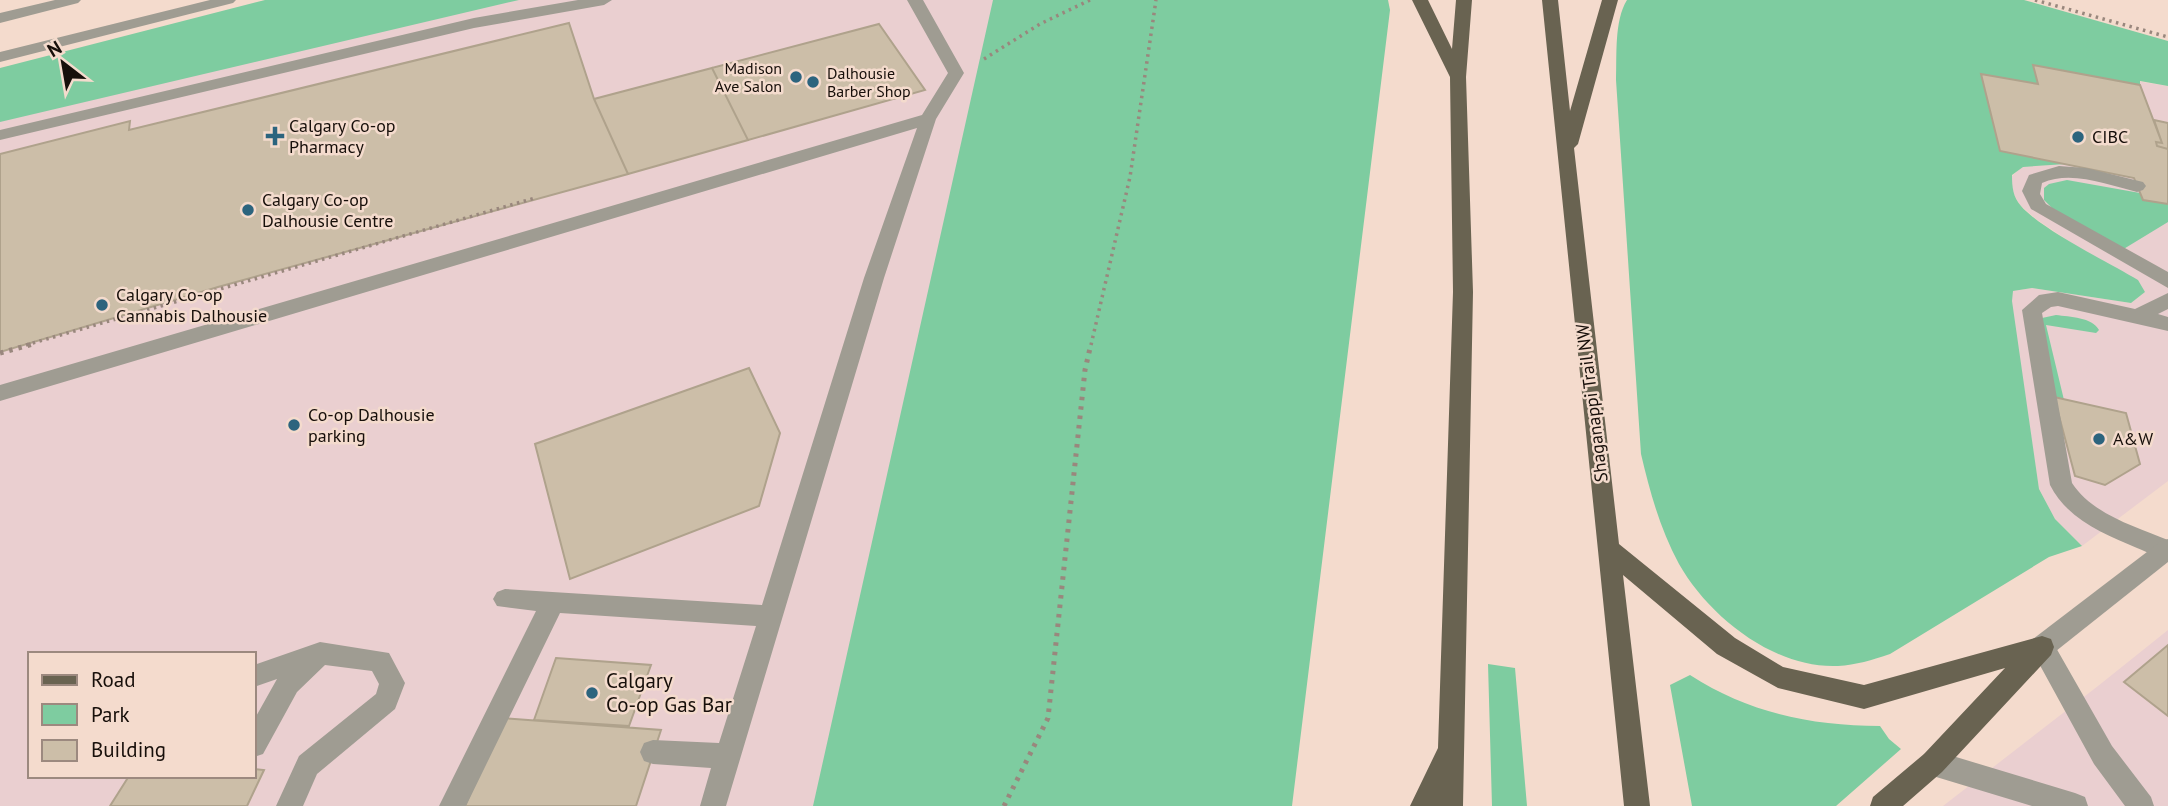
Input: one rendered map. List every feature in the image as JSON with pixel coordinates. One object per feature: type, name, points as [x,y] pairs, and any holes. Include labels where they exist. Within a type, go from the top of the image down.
[{"type":"main road","points":[[1420,0],[1458,77]]},
{"type":"main road","points":[[1450,806],[1463,292],[1458,77],[1464,0]]},
{"type":"main road","name":"Shaganappi Trail NW","points":[[1550,0],[1637,806]]},
{"type":"main road","points":[[1566,157],[1599,30],[1611,0]]},
{"type":"main road","points":[[1610,550],[1726,646],[1778,677],[1864,697],[2042,647]]},
{"type":"main road","points":[[1883,806],[1933,763],[2042,647]]},
{"type":"main road","points":[[1423,806],[1450,751]]},
{"type":"street","points":[[0,18],[73,0]]},
{"type":"street","points":[[0,57],[228,0]]},
{"type":"street","points":[[0,135],[474,23],[604,0]]},
{"type":"street","points":[[713,806],[874,278],[928,119],[957,73],[915,0]]},
{"type":"street","points":[[0,393],[928,119]]},
{"type":"street","points":[[2137,186],[2067,172],[2053,172],[2035,178],[2031,189],[2032,197],[2040,208],[2168,281]]},
{"type":"street","points":[[2141,806],[2103,755],[2042,647],[2167,550],[2122,530],[2065,495],[2061,485],[2032,310],[2046,300],[2058,299],[2168,324]]},
{"type":"street","points":[[2137,317],[2168,300]]},
{"type":"street","points":[[505,599],[771,616]]},
{"type":"street","points":[[452,806],[489,740],[553,602]]},
{"type":"street","points":[[256,741],[288,684],[320,653]]},
{"type":"street","points":[[256,675],[320,653],[380,661],[392,683],[386,701],[308,765],[289,806]]},
{"type":"street","points":[[653,752],[728,756]]},
{"type":"street","points":[[1933,763],[2075,806]]},
{"type":"path","points":[[957,73],[992,56],[1040,24],[1090,0]]},
{"type":"path","points":[[1004,806],[1048,719],[1085,370],[1130,177],[1156,0]]},
{"type":"path","points":[[2035,0],[2168,37]]},
{"type":"path","points":[[0,353],[547,195]]},
{"type":"shaded area","points":[[410,0],[1035,0],[839,806],[0,806],[0,101]]},
{"type":"shaded area","points":[[2033,65],[2168,86],[2168,481],[2082,546],[2055,519],[2039,489],[2011,301],[2013,291],[2032,288],[2131,303],[2145,292],[2036,219],[2020,205],[2012,191],[2012,176],[2022,167],[2062,164],[2000,151],[1981,74],[2038,84]]},
{"type":"shaded area","points":[[2168,630],[2168,806],[1943,806],[2098,686]]},
{"type":"green space","points":[[265,0],[519,0],[0,122],[0,68]]},
{"type":"green space","points":[[993,0],[1388,0],[1390,10],[1292,806],[813,806]]},
{"type":"green space","points":[[1627,0],[2024,0],[2168,41],[2168,86],[2140,81],[2140,85],[2034,65],[2038,84],[1981,75],[2000,151],[2066,164],[2023,167],[2012,175],[2018,203],[2059,235],[2138,280],[2145,292],[2131,303],[2032,288],[2013,291],[2012,301],[2039,489],[2055,519],[2082,546],[2049,557],[1890,654],[1851,665],[1814,665],[1768,649],[1726,620],[1692,584],[1666,537],[1641,454],[1616,80],[1618,28]]},
{"type":"green space","points":[[2067,180],[2140,193],[2143,200],[2168,204],[2168,222],[2122,250],[2052,208],[2044,200],[2044,188],[2049,184]]},
{"type":"green space","points":[[2056,315],[2086,320],[2099,330],[2096,333],[2046,325],[2064,400],[2054,397],[2042,318]]},
{"type":"green space","points":[[1488,664],[1515,668],[1527,806],[1492,806]]},
{"type":"green space","points":[[1690,675],[1735,699],[1782,715],[1830,723],[1880,726],[1889,739],[1901,749],[1836,806],[1692,806],[1670,685]]},
{"type":"building","name":"Calgary Co-op Dalhousie Centre","points":[[569,23],[594,99],[628,174],[218,287],[0,352],[0,154],[130,121],[129,130]]},
{"type":"building","points":[[879,24],[925,90],[628,174],[594,99]]},
{"type":"building","name":"CIBC","points":[[2033,65],[2140,85],[2162,143],[2156,142],[2157,146],[2168,149],[2168,204],[2143,200],[2134,178],[2000,151],[1981,74],[2038,84]]},
{"type":"building","points":[[712,68],[748,140],[628,174],[594,99]]},
{"type":"building","points":[[2154,120],[2168,123],[2168,149],[2157,146],[2156,142],[2162,143]]},
{"type":"building","points":[[749,368],[780,433],[759,506],[570,579],[535,444]]},
{"type":"building","name":"A&W","points":[[2054,397],[2126,413],[2140,464],[2105,485],[2075,476]]},
{"type":"building","points":[[2168,645],[2168,716],[2124,682]]},
{"type":"building","name":"Calgary Co-op Gas Bar","points":[[556,658],[651,665],[629,726],[534,720]]},
{"type":"building","points":[[503,718],[661,730],[636,806],[465,806]]},
{"type":"building","points":[[256,769],[264,770],[247,806],[110,806],[128,778],[256,778]]},
{"type":"place","name":"Madison Ave Salon","points":[[796,77]]},
{"type":"place","name":"Dalhousie Barber Shop","points":[[813,82]]},
{"type":"place","name":"Calgary Co-op Pharmacy","points":[[275,136]]},
{"type":"place","name":"CIBC","points":[[2078,137]]},
{"type":"place","name":"Calgary Co-op Dalhousie Centre","points":[[248,210]]},
{"type":"place","name":"Calgary Co-op Cannabis Dalhousie","points":[[102,305]]},
{"type":"place","name":"Co-op Dalhousie parking","points":[[294,425]]},
{"type":"place","name":"A&W","points":[[2099,439]]},
{"type":"place","name":"Calgary Co-op Gas Bar","points":[[592,693]]}]
